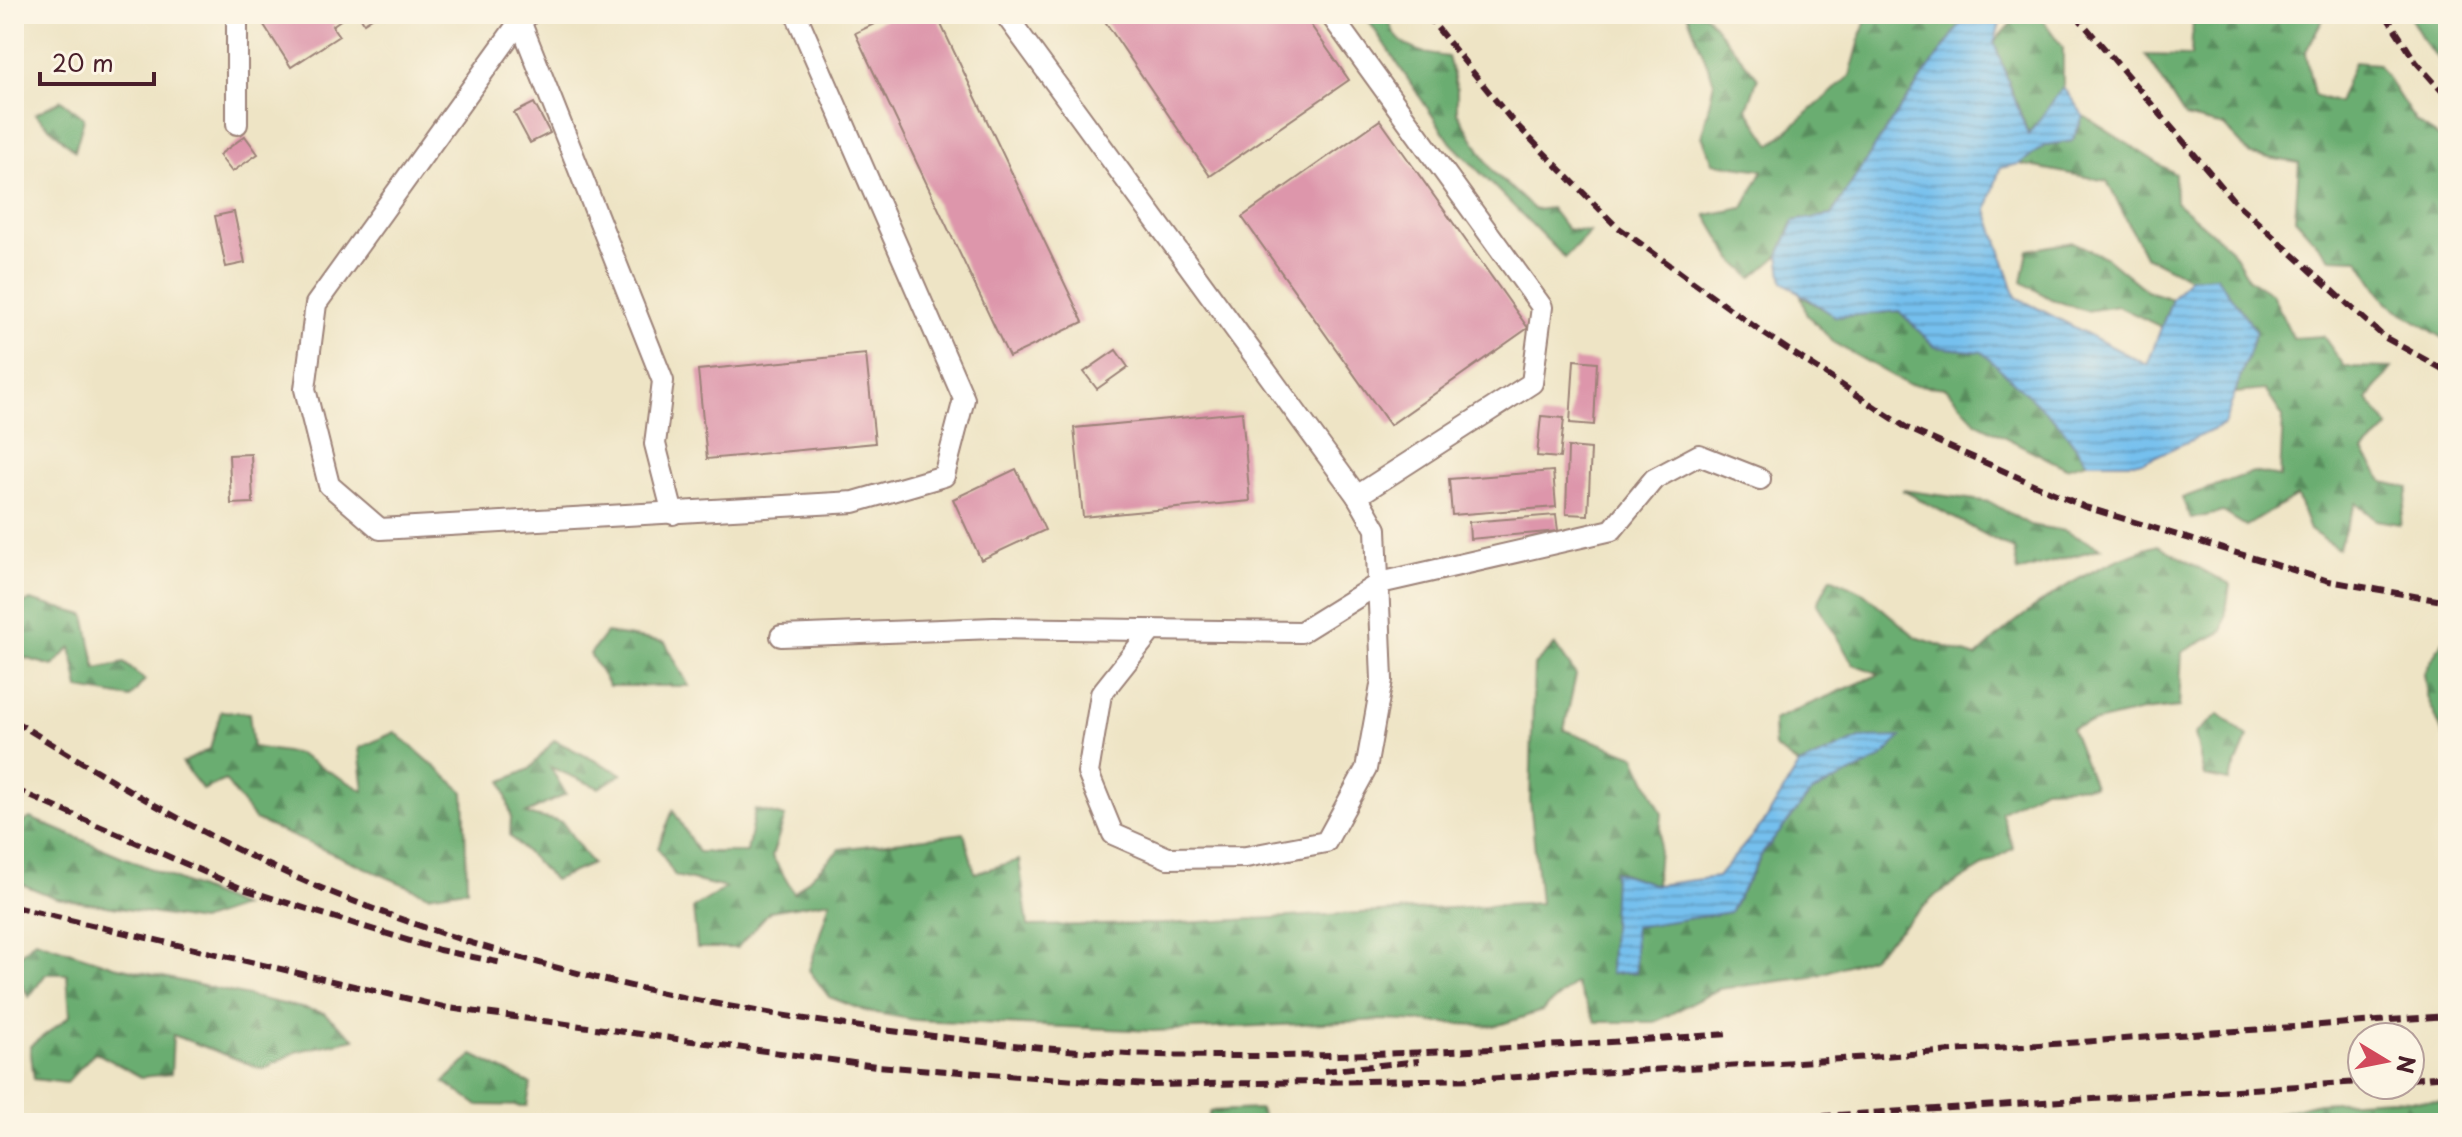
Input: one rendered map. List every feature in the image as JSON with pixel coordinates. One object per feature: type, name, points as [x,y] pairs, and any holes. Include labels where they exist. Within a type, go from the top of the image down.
[{"type":"lane","points":[[237,14],[237,124]]},
{"type":"lane","points":[[525,18],[316,304],[305,389],[329,485],[380,529],[854,502],[944,476],[964,399],[796,14]]},
{"type":"lane","points":[[1005,14],[1357,496],[1376,529],[1382,680],[1366,769],[1326,842],[1246,857],[1168,858],[1113,834],[1088,773],[1101,694],[1151,631]]},
{"type":"lane","points":[[1330,14],[1542,307],[1532,383],[1357,496]]},
{"type":"lane","points":[[525,18],[663,381],[655,444],[673,514]]},
{"type":"lane","points":[[781,636],[994,628],[1301,632],[1380,583],[1612,530],[1654,479],[1699,455],[1760,479]]},
{"type":"green space","points":[[1364,14],[1388,14],[1395,34],[1409,47],[1448,57],[1457,89],[1457,112],[1493,172],[1535,210],[1551,208],[1567,229],[1590,232],[1565,258],[1451,143]]},
{"type":"green space","points":[[1687,14],[1705,14],[1758,78],[1747,109],[1771,145],[1850,76],[1867,14],[1968,14],[1894,117],[1831,215],[1794,221],[1779,255],[1752,278],[1732,259],[1706,215],[1743,208],[1763,170],[1713,163],[1702,136],[1714,82]]},
{"type":"green space","points":[[2193,14],[2250,14],[2261,19],[2265,14],[2326,14],[2305,53],[2314,95],[2338,103],[2354,62],[2378,64],[2416,122],[2448,143],[2448,341],[2387,303],[2358,259],[2330,258],[2295,219],[2299,163],[2251,155],[2224,126],[2185,117],[2146,55],[2191,56]]},
{"type":"green space","points":[[2408,14],[2439,14],[2448,28],[2448,69],[2428,48]]},
{"type":"green space","points":[[2041,17],[2063,48],[2063,87],[2029,136],[1994,42],[2014,20]]},
{"type":"green space","points":[[61,100],[84,118],[75,151],[35,114]]},
{"type":"green space","points":[[2084,116],[2175,174],[2176,202],[2231,249],[2250,280],[2272,294],[2293,338],[2323,336],[2345,367],[2392,368],[2367,399],[2389,427],[2363,452],[2384,482],[2409,488],[2400,524],[2376,520],[2356,503],[2338,549],[2310,530],[2297,496],[2246,526],[2223,512],[2191,519],[2182,498],[2253,472],[2280,477],[2283,417],[2265,390],[2235,393],[2256,331],[2216,276],[2189,278],[2145,256],[2107,181],[2019,164],[2046,145],[2072,141]]},
{"type":"green space","points":[[2073,242],[2107,258],[2147,291],[2172,299],[2161,327],[2118,306],[2086,311],[2051,299],[2022,282],[2028,250]]},
{"type":"green space","points":[[1801,296],[1837,317],[1899,311],[1935,347],[1982,351],[2060,425],[2087,462],[2066,468],[1977,423],[1946,388],[1907,384],[1834,343],[1806,313]]},
{"type":"green space","points":[[1902,490],[1990,502],[2030,525],[2065,531],[2101,548],[2018,572],[2014,550]]},
{"type":"green space","points":[[2158,545],[2230,585],[2223,631],[2182,652],[2179,707],[2142,711],[2071,728],[2094,786],[2044,788],[2001,812],[2013,848],[1936,895],[1871,957],[1812,977],[1719,989],[1655,1022],[1596,1022],[1575,983],[1542,1011],[1496,1026],[1386,1020],[1153,1031],[915,1020],[865,1011],[829,997],[809,970],[830,901],[770,911],[737,948],[697,948],[693,908],[726,888],[675,876],[658,848],[673,810],[698,852],[747,852],[755,809],[785,817],[772,856],[794,893],[840,849],[964,833],[975,873],[1019,860],[1028,926],[1165,924],[1540,903],[1530,800],[1534,665],[1555,645],[1576,675],[1564,730],[1635,756],[1662,814],[1656,885],[1615,871],[1610,974],[1635,972],[1633,927],[1730,912],[1762,854],[1811,792],[1880,759],[1860,738],[1799,765],[1774,747],[1773,720],[1880,674],[1853,664],[1817,604],[1831,577],[1864,593],[1916,637],[1976,657],[2037,605],[2060,590],[2108,564]]},
{"type":"green space","points":[[30,600],[85,615],[96,669],[124,663],[145,680],[130,698],[79,689],[71,647],[53,666],[14,655],[14,610]]},
{"type":"green space","points":[[606,633],[665,642],[689,686],[609,686],[590,654]]},
{"type":"green space","points":[[2442,641],[2448,644],[2446,741],[2427,697],[2424,674]]},
{"type":"green space","points":[[221,711],[249,713],[253,747],[298,754],[364,791],[359,748],[395,732],[464,792],[467,889],[428,895],[255,820],[225,780],[203,790],[182,763],[210,749]]},
{"type":"green space","points":[[2219,714],[2248,737],[2229,781],[2204,776],[2195,734]]},
{"type":"green space","points":[[554,740],[622,774],[599,788],[550,767],[566,794],[525,814],[562,822],[592,864],[554,880],[510,836],[511,815],[502,781],[530,769]]},
{"type":"green space","points":[[30,818],[242,907],[200,921],[56,898],[14,881],[14,828]]},
{"type":"green space","points":[[35,940],[114,966],[324,1013],[355,1039],[298,1051],[263,1069],[173,1035],[171,1074],[141,1077],[95,1052],[66,1083],[34,1079],[30,1046],[70,1016],[67,974],[46,974],[29,997],[14,972],[14,961]]},
{"type":"green space","points":[[473,1055],[531,1084],[527,1106],[477,1105],[444,1082]]},
{"type":"green space","points":[[2448,1102],[2448,1123],[2259,1123],[2262,1117],[2318,1103]]},
{"type":"green space","points":[[1260,1109],[1265,1123],[1206,1123],[1211,1111]]},
{"type":"water","points":[[1968,14],[2003,14],[1994,43],[2028,135],[2063,87],[2084,116],[2072,141],[2046,145],[2019,164],[2000,168],[1987,210],[2016,297],[2147,365],[2172,299],[2189,278],[2216,276],[2256,331],[2224,425],[2143,462],[2087,462],[2060,425],[1982,352],[1935,347],[1899,311],[1836,317],[1783,282],[1779,255],[1794,221],[1831,215],[1894,117]]},
{"type":"water","points":[[1901,737],[1880,759],[1811,793],[1762,854],[1730,912],[1634,927],[1636,972],[1610,974],[1614,871],[1656,885],[1717,877],[1765,821],[1799,765],[1860,738]]},
{"type":"building","points":[[257,14],[349,14],[332,26],[339,36],[291,67]]},
{"type":"building","points":[[359,14],[378,14],[364,23]]},
{"type":"building","points":[[895,14],[936,14],[1083,322],[1009,357],[855,33]]},
{"type":"building","points":[[1100,14],[1303,14],[1349,80],[1210,176]]},
{"type":"building","points":[[534,103],[550,133],[530,143],[514,113]]},
{"type":"building","points":[[1380,120],[1528,328],[1390,425],[1242,217]]},
{"type":"building","points":[[245,136],[258,154],[232,172],[219,155]]},
{"type":"building","points":[[234,212],[245,263],[226,267],[215,216]]},
{"type":"building","points":[[1116,350],[1128,367],[1097,389],[1084,372]]},
{"type":"building","points":[[866,354],[875,443],[707,459],[698,370]]},
{"type":"building","points":[[1574,360],[1597,362],[1594,425],[1570,423]]},
{"type":"building","points":[[1242,412],[1250,501],[1083,517],[1074,428]]},
{"type":"building","points":[[1541,416],[1564,418],[1560,458],[1537,456]]},
{"type":"building","points":[[1568,447],[1591,449],[1588,515],[1566,514]]},
{"type":"building","points":[[251,454],[253,503],[231,504],[229,455]]},
{"type":"building","points":[[1016,469],[1045,530],[981,560],[953,499]]},
{"type":"building","points":[[1553,471],[1556,507],[1452,515],[1449,479]]},
{"type":"building","points":[[1556,515],[1558,531],[1470,539],[1469,522]]},
{"type":"railway","points":[[1426,14],[1510,118],[1615,225],[1766,335],[1907,428],[2085,507],[2329,581],[2448,602]]},
{"type":"railway","points":[[2075,14],[2235,202],[2384,337],[2448,372]]},
{"type":"railway","points":[[2385,14],[2416,62],[2448,98]]},
{"type":"railway","points":[[14,721],[152,804],[223,842],[295,877],[370,908],[446,935],[600,979],[757,1011],[977,1041],[1158,1055],[1373,1054],[1730,1034]]},
{"type":"railway","points":[[14,789],[243,889],[439,950],[502,963]]},
{"type":"railway","points":[[14,907],[448,1008],[876,1066],[1148,1085],[1481,1079],[1798,1062],[2448,1016]]},
{"type":"railway","points":[[1324,1071],[1419,1061]]},
{"type":"railway","points":[[2426,1078],[2448,1076]]},
{"type":"railway","points":[[1712,1123],[2346,1083]]}]
